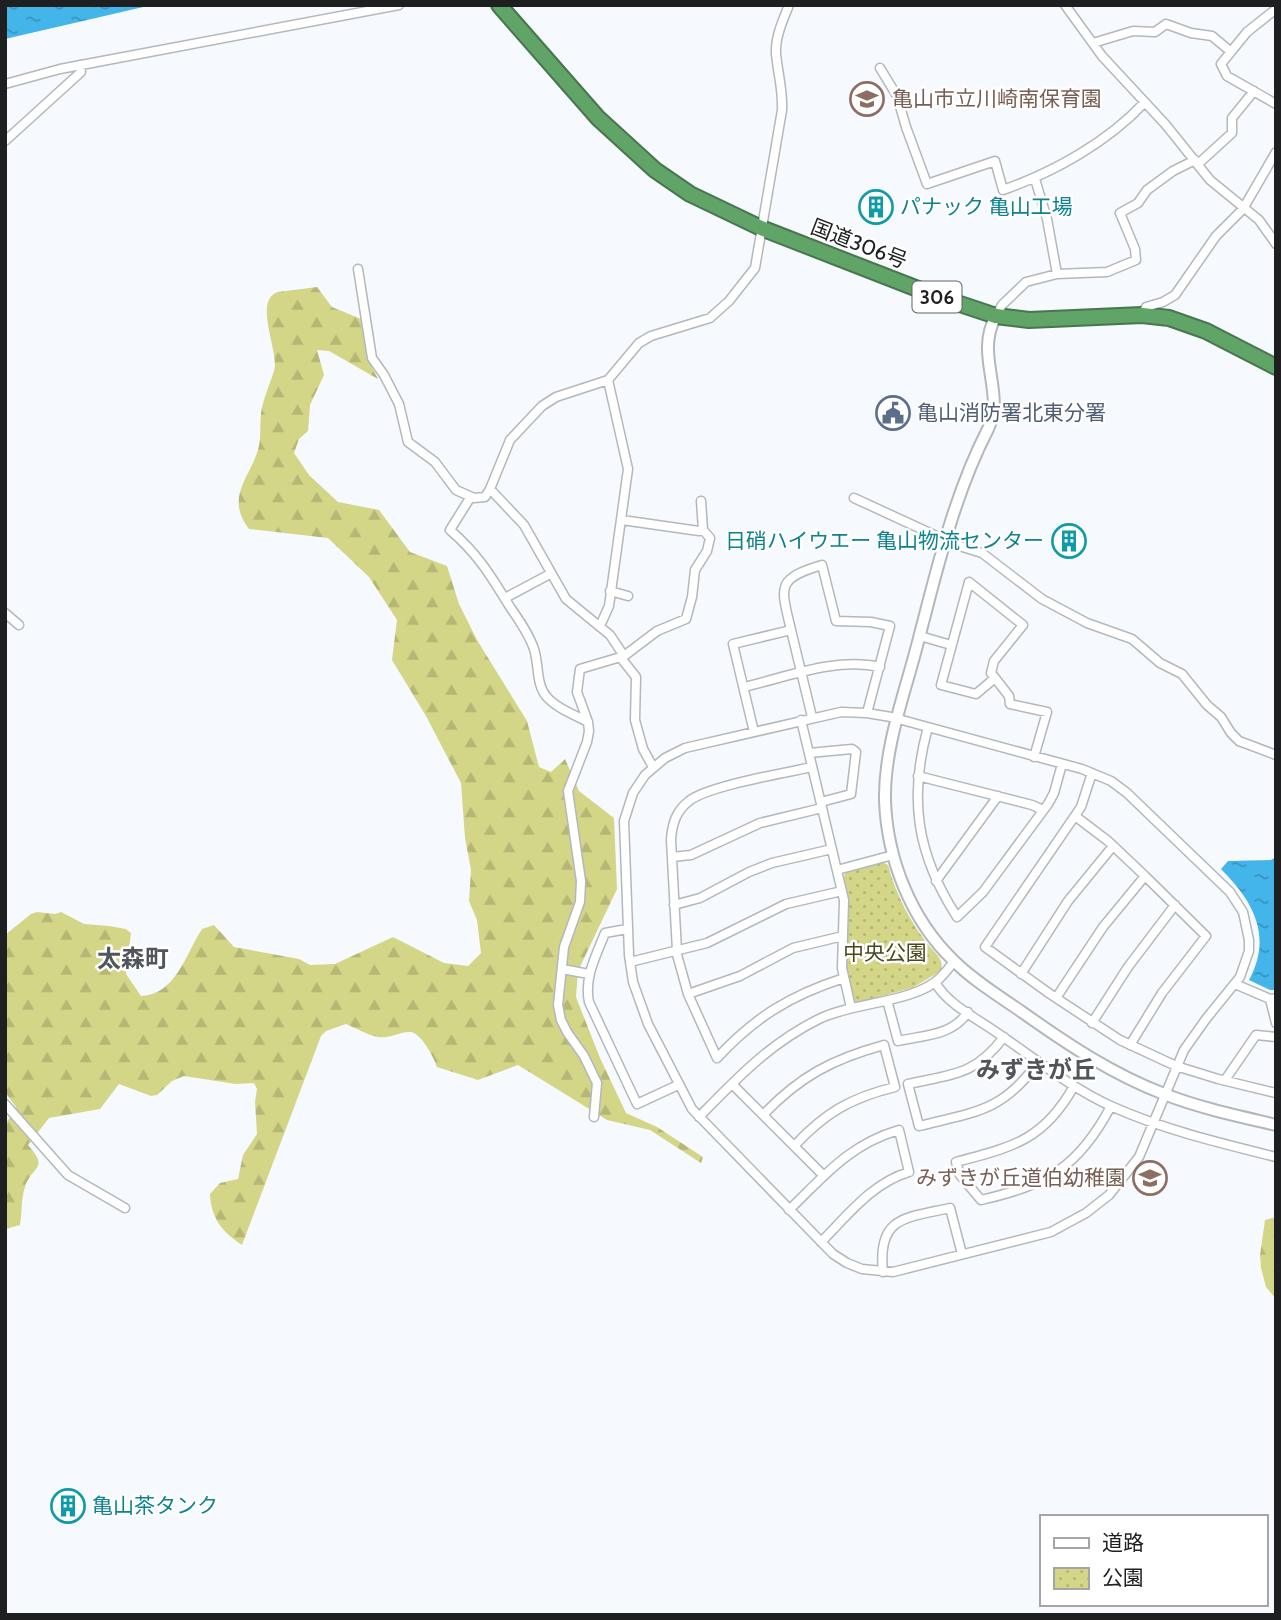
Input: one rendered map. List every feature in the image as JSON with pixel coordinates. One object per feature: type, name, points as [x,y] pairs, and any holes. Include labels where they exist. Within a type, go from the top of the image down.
[{"type":"highway","name":"国道306号","points":[[499,5],[598,118],[655,170],[690,194],[761,228],[936,296],[996,316],[1049,320],[1157,316],[1186,323],[1276,367]]},
{"type":"street","points":[[5,83],[80,65],[399,5]]},
{"type":"street","points":[[358,269],[373,362],[384,374],[399,404],[408,442],[435,462],[456,490],[470,498],[485,496],[510,440],[542,406],[556,397],[607,380],[639,343],[710,318],[729,301],[755,268],[782,110],[783,94],[777,43],[789,5]]},
{"type":"street","points":[[1065,5],[1093,43],[1210,180],[1259,220],[1275,240]]},
{"type":"street","points":[[1276,9],[1247,32],[1221,64],[1227,76],[1276,104]]},
{"type":"street","points":[[1093,43],[1133,31],[1155,32],[1166,24],[1191,33],[1212,36],[1230,51]]},
{"type":"street","points":[[5,141],[81,72],[80,65]]},
{"type":"street","points":[[880,68],[897,96],[927,184],[995,161],[1003,190],[1035,179],[1103,137],[1145,102]]},
{"type":"street","points":[[1254,91],[1232,118],[1232,133],[1197,162],[1173,171],[1147,190],[1138,203],[1120,213],[1135,249],[1136,260],[1107,272],[1057,274],[1026,282],[1002,305],[990,327],[988,373],[994,395],[994,412],[976,452],[946,539],[890,750],[886,786],[887,818],[893,855],[904,888],[932,936],[973,978],[1072,1047],[1110,1069],[1165,1094],[1276,1125]]},
{"type":"street","points":[[1142,315],[1146,307],[1175,295],[1216,236],[1243,209],[1276,152]]},
{"type":"street","points":[[1035,179],[1047,219],[1057,274]]},
{"type":"street","points":[[600,626],[609,606],[628,468],[607,380]]},
{"type":"street","points":[[490,489],[524,525],[566,599],[610,635],[636,677],[635,720],[643,749],[653,767]]},
{"type":"street","points":[[470,498],[450,530],[474,552],[497,582],[534,648],[539,681],[544,694],[588,722]]},
{"type":"street","points":[[854,498],[956,545],[985,554],[1042,598],[1087,623],[1140,644],[1160,663],[1182,674],[1239,741],[1276,755]]},
{"type":"street","points":[[594,1117],[597,1083],[584,1056],[561,1020],[558,1005],[564,947],[580,902],[581,881],[568,791],[589,731],[577,692],[580,669],[623,657],[657,631],[686,619],[695,570],[709,547],[710,538],[703,530],[701,501]]},
{"type":"street","points":[[622,520],[703,530]]},
{"type":"street","points":[[812,717],[783,598],[786,583],[792,575],[822,565],[836,621],[871,622],[890,626],[867,713]]},
{"type":"street","points":[[505,598],[550,574]]},
{"type":"street","points":[[995,678],[976,694],[941,685],[969,582],[1023,625],[994,661],[991,673],[995,678],[1009,696],[1010,704],[1047,712],[1034,757]]},
{"type":"street","points":[[610,592],[628,596]]},
{"type":"street","points":[[5,613],[19,625]]},
{"type":"street","points":[[754,732],[733,644],[791,630]]},
{"type":"street","points":[[920,636],[951,645]]},
{"type":"street","points":[[744,687],[846,664],[880,667]]},
{"type":"street","points":[[841,712],[867,713],[1093,772],[1111,781],[1127,793],[1230,892],[1239,904],[1248,930],[1249,951],[1235,984],[1192,1037],[1176,1066],[1139,1157],[1109,1195],[1086,1213],[1051,1232],[893,1272],[862,1269],[847,1264],[821,1242],[699,1118],[678,1085],[638,998],[630,962],[627,929],[624,821],[633,793],[653,767],[685,748],[812,717],[841,712]]},
{"type":"street","points":[[801,720],[842,891],[842,968],[851,1008]]},
{"type":"street","points":[[928,727],[916,796],[921,838],[936,881],[957,917],[983,892],[1043,810],[1054,793],[1062,764]]},
{"type":"street","points":[[672,857],[691,855],[760,823],[851,794],[856,752],[852,748],[809,753]]},
{"type":"street","points":[[812,766],[708,791],[690,800],[680,810],[673,823],[672,857],[676,951],[688,994],[717,1058],[752,1023],[772,1010],[809,989],[844,978]]},
{"type":"street","points":[[1093,772],[1086,796],[1075,816],[985,947],[1092,1023],[1130,1045],[1176,1066],[1276,1093]]},
{"type":"street","points":[[918,776],[1043,810]]},
{"type":"street","points":[[936,881],[998,796]]},
{"type":"street","points":[[1075,816],[1113,846],[1206,936],[1162,993],[1130,1045]]},
{"type":"street","points":[[1021,974],[1068,901],[1113,846]]},
{"type":"street","points":[[674,905],[700,898],[772,863],[832,849]]},
{"type":"street","points":[[837,870],[893,855]]},
{"type":"street","points":[[1056,998],[1103,927],[1145,876]]},
{"type":"street","points":[[630,962],[724,936],[753,919],[786,905],[842,891]]},
{"type":"street","points":[[1092,1023],[1128,967],[1175,905]]},
{"type":"street","points":[[627,929],[605,933],[589,974],[587,993],[592,1010],[637,1104],[678,1085]]},
{"type":"street","points":[[688,994],[740,975],[793,948],[843,936]]},
{"type":"street","points":[[699,1118],[758,1058],[781,1040],[823,1017],[913,993],[935,982],[954,961]]},
{"type":"street","points":[[562,969],[589,974]]},
{"type":"street","points":[[935,982],[948,998],[968,1013],[1074,1086],[1111,1106],[1197,1137],[1276,1157]]},
{"type":"street","points":[[1235,984],[1273,999],[1276,1023]]},
{"type":"street","points":[[887,1000],[898,1041],[951,1029],[960,1024],[968,1013]]},
{"type":"street","points":[[1225,1080],[1256,1034],[1276,1037]]},
{"type":"street","points":[[1004,1037],[988,1056],[973,1066],[908,1084],[919,1126],[981,1111],[996,1104],[1017,1088],[1038,1062]]},
{"type":"street","points":[[763,1115],[809,1074],[843,1057],[884,1045],[895,1087],[869,1093],[839,1107],[816,1124],[794,1146]]},
{"type":"street","points":[[732,1084],[824,1176]]},
{"type":"street","points":[[1074,1086],[1055,1114],[1035,1133],[1003,1150],[956,1162],[960,1175],[981,1200],[1028,1188],[1067,1165],[1091,1140],[1111,1106]]},
{"type":"street","points":[[5,1104],[68,1175],[125,1208]]},
{"type":"street","points":[[789,1210],[840,1161],[866,1142],[899,1130],[909,1172],[874,1189],[821,1242]]},
{"type":"street","points":[[883,1272],[882,1246],[893,1226],[907,1217],[953,1207],[962,1254]]},
{"type":"green space","points":[[317,287],[332,307],[361,319],[369,362],[378,379],[329,351],[317,350],[324,375],[310,405],[308,431],[299,439],[294,453],[309,475],[338,502],[379,510],[410,552],[447,566],[459,604],[477,640],[527,721],[539,767],[551,772],[565,759],[579,791],[614,818],[617,889],[578,971],[576,997],[600,1058],[626,1113],[657,1127],[703,1157],[701,1163],[650,1130],[607,1120],[518,1065],[478,1080],[437,1067],[427,1047],[411,1032],[378,1037],[346,1024],[326,1031],[321,1036],[242,1245],[219,1224],[210,1194],[220,1183],[238,1179],[243,1155],[257,1134],[257,1089],[254,1083],[236,1084],[184,1076],[172,1081],[157,1095],[151,1096],[119,1084],[100,1109],[49,1118],[28,1145],[39,1163],[25,1187],[20,1225],[5,1229],[5,1125],[16,1107],[5,1092],[5,935],[31,914],[61,912],[84,924],[126,929],[131,933],[126,974],[141,996],[153,994],[171,981],[202,929],[214,925],[234,947],[299,959],[310,965],[335,964],[393,937],[444,963],[468,966],[481,953],[477,920],[469,901],[471,870],[465,838],[461,783],[426,716],[392,660],[397,620],[369,577],[328,538],[249,529],[239,507],[241,488],[258,450],[262,407],[274,371],[267,305],[271,297],[278,292]]},
{"type":"green space","name":"中央公園","points":[[882,862],[888,865],[905,909],[940,958],[942,967],[941,971],[912,988],[859,1002],[854,1001],[848,979],[848,913],[844,876],[846,871]]},
{"type":"green space","points":[[1276,1217],[1276,1299],[1266,1287],[1260,1255],[1265,1220]]},
{"type":"water","points":[[5,5],[152,5],[5,39]]},
{"type":"water","points":[[1276,857],[1276,990],[1270,990],[1249,980],[1259,949],[1256,920],[1242,894],[1221,869],[1228,861],[1271,860]]},
{"type":"place","name":"亀山市立川崎南保育園","points":[[867,99]]},
{"type":"place","name":"パナック 亀山工場","points":[[876,207]]},
{"type":"place","name":"亀山消防署北東分署","points":[[893,413]]},
{"type":"place","name":"日硝ハイウエー 亀山物流センター","points":[[1069,541]]},
{"type":"place","name":"みずきが丘道伯幼稚園","points":[[1150,1178]]},
{"type":"place","name":"亀山茶タンク","points":[[68,1506]]},
{"type":"district","name":"太森町","points":[[133,959]]},
{"type":"district","name":"みずきが丘","points":[[1036,1070]]}]
